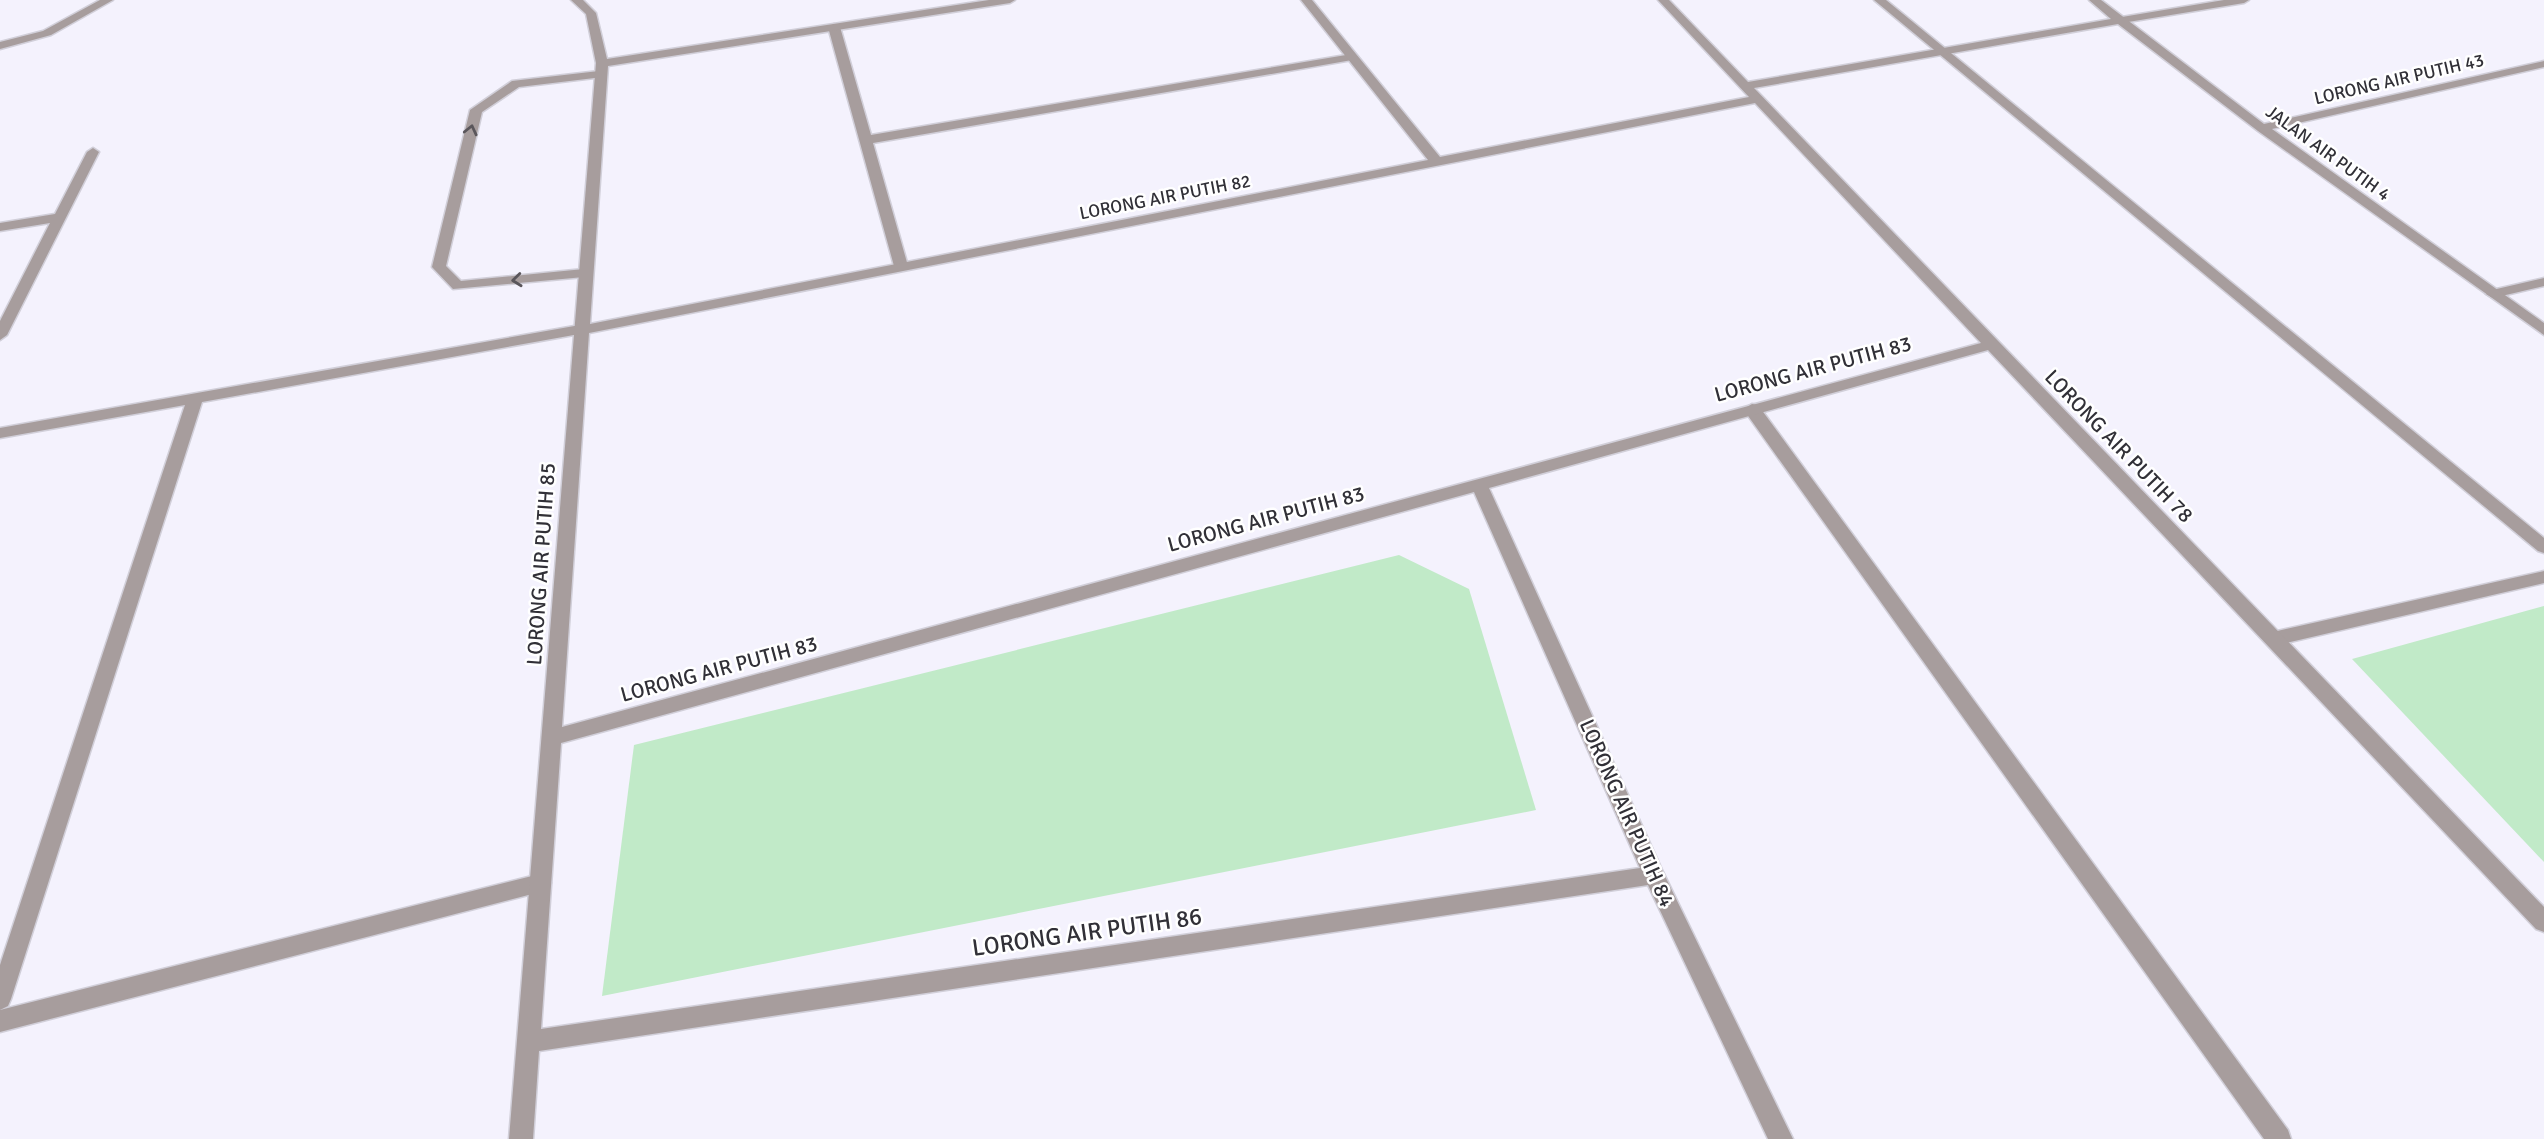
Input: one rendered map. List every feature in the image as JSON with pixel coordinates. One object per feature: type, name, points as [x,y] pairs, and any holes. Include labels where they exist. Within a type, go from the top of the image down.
[{"type":"street","points":[[0,46],[47,33],[108,0]]},
{"type":"street","name":"LORONG AIR PUTIH 85","points":[[521,1139],[601,69],[590,13],[576,0]]},
{"type":"street","points":[[584,272],[458,286],[439,267],[476,110],[516,84],[834,27],[1010,0]]},
{"type":"street","points":[[1306,0],[1437,162]]},
{"type":"street","name":"LORONG AIR PUTIH 78","points":[[1663,0],[2544,922]]},
{"type":"street","points":[[1879,0],[2544,547]]},
{"type":"street","name":"JALAN AIR PUTIH 4","points":[[2094,0],[2262,128],[2544,330]]},
{"type":"street","points":[[1745,86],[2244,0]]},
{"type":"street","points":[[834,27],[901,266]]},
{"type":"street","points":[[866,139],[1352,57]]},
{"type":"street","name":"LORONG AIR PUTIH 43","points":[[2262,128],[2544,64]]},
{"type":"street","name":"LORONG AIR PUTIH 82","points":[[0,433],[580,330],[1757,99]]},
{"type":"street","points":[[0,335],[93,152]]},
{"type":"street","points":[[0,228],[60,217]]},
{"type":"street","points":[[2493,294],[2544,282]]},
{"type":"street","name":"LORONG AIR PUTIH 83","points":[[551,738],[1993,344]]},
{"type":"street","points":[[0,999],[195,399]]},
{"type":"street","points":[[1752,409],[2279,1139]]},
{"type":"street","name":"LORONG AIR PUTIH 84","points":[[1479,484],[1654,875],[1781,1139]]},
{"type":"street","points":[[2273,639],[2544,576]]},
{"type":"street","name":"LORONG AIR PUTIH 86","points":[[528,1042],[1654,875]]},
{"type":"street","points":[[0,1021],[540,883]]},
{"type":"green space","points":[[1399,555],[1469,589],[1536,810],[602,996],[634,745]]},
{"type":"green space","points":[[2544,606],[2544,862],[2352,659]]}]
